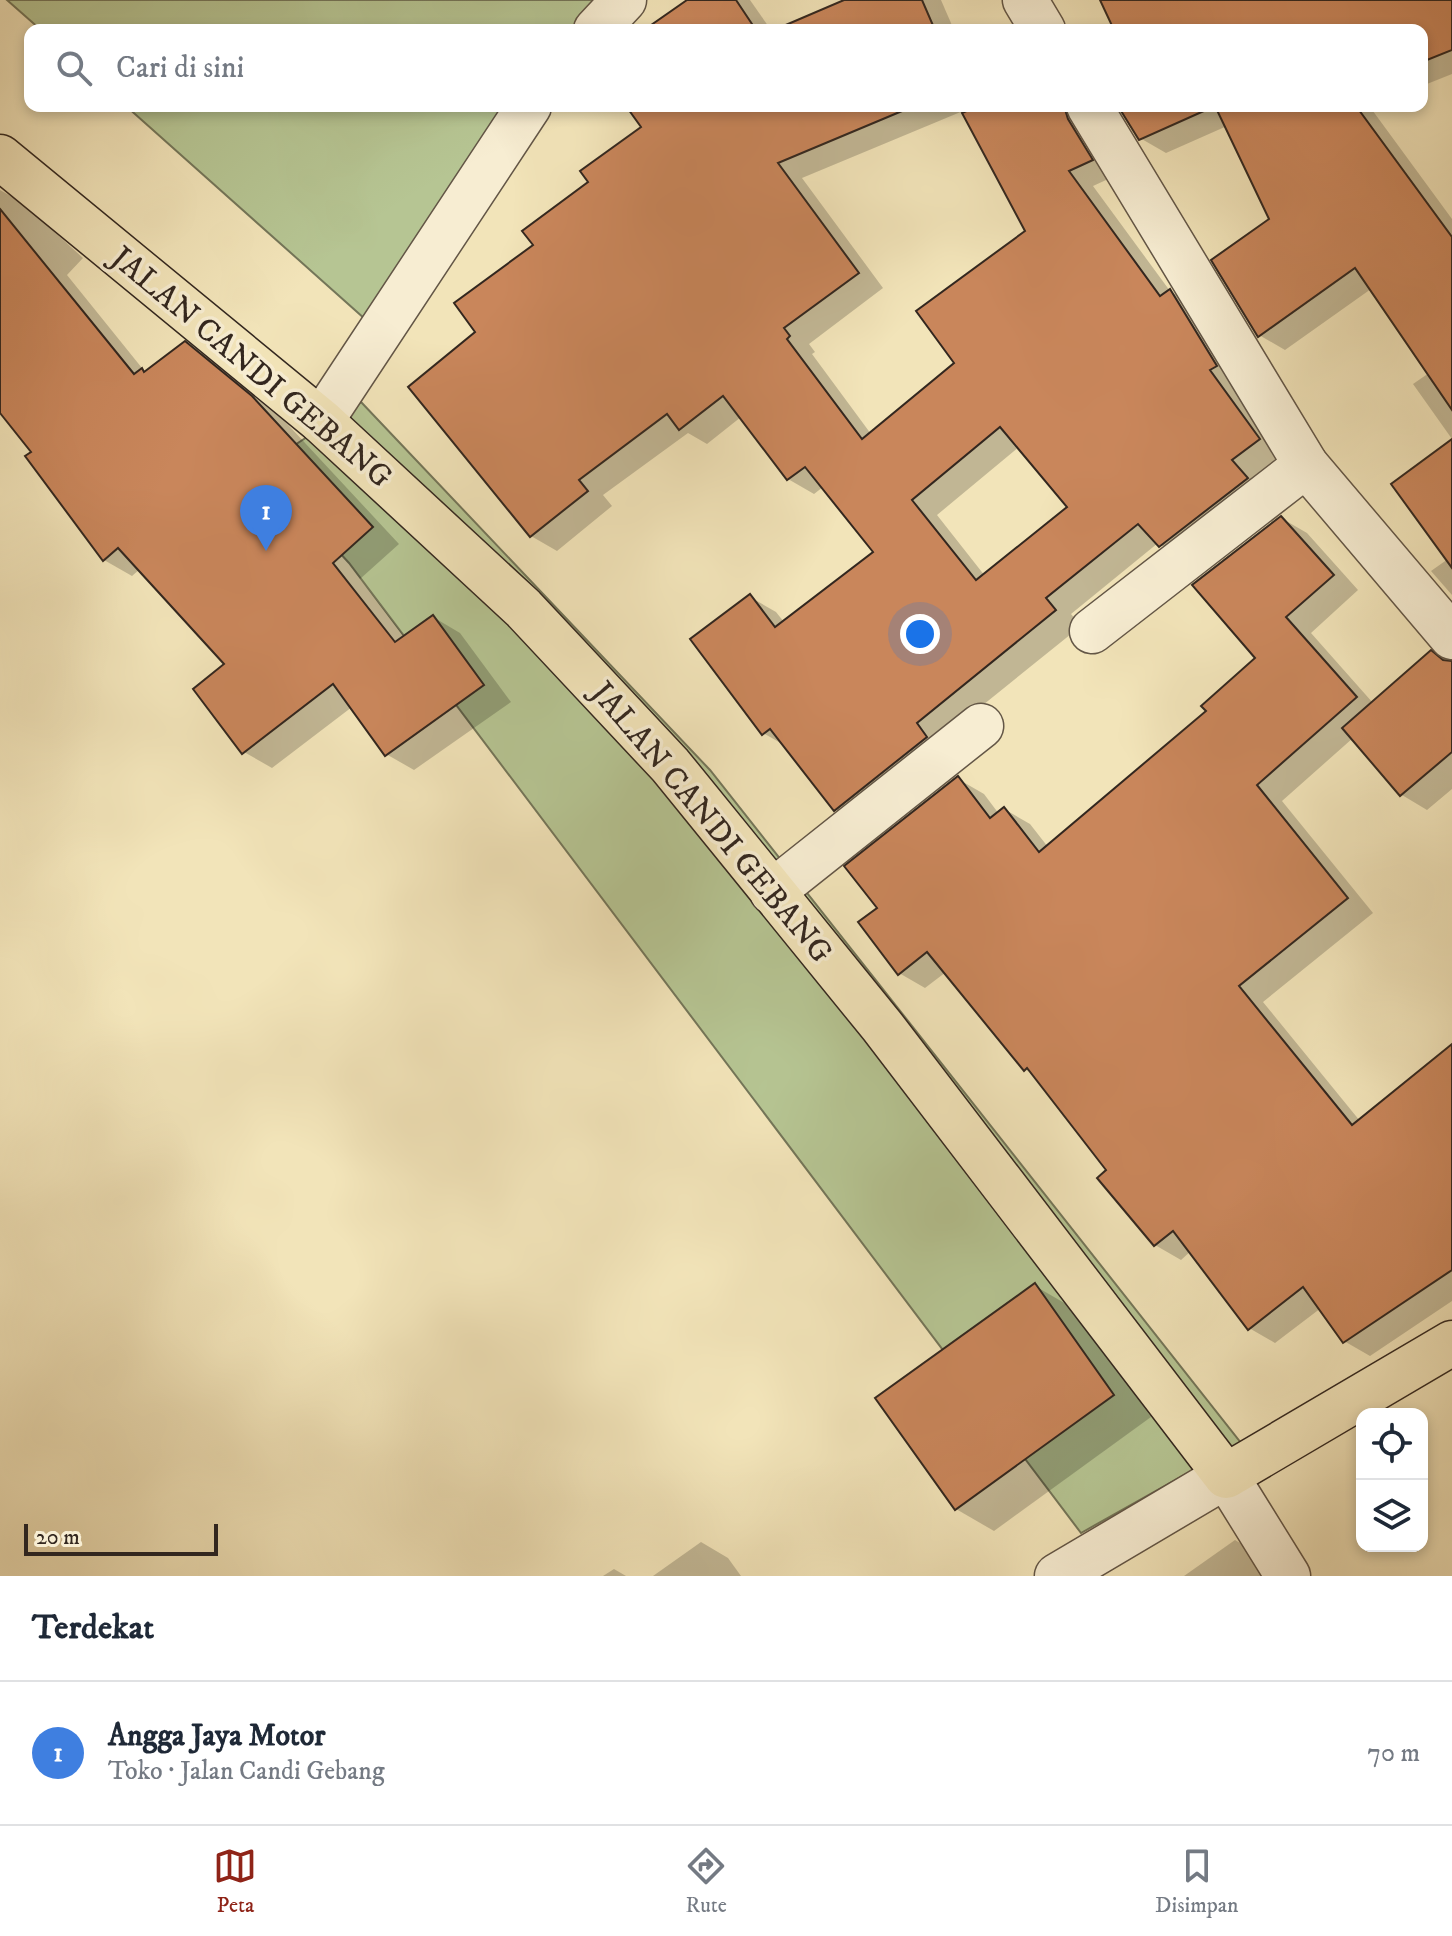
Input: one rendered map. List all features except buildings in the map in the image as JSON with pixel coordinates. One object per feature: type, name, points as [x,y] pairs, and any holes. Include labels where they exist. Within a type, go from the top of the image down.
[{"type":"main road","name":"JALAN CANDI GEBANG","points":[[0,157],[321,421],[533,619],[670,765],[882,1026],[1226,1476]]},
{"type":"main road","points":[[1226,1476],[1452,1343]]},
{"type":"street","points":[[602,24],[624,0]]},
{"type":"street","points":[[1025,0],[1039,24]]},
{"type":"street","points":[[321,421],[525,112]]},
{"type":"street","points":[[1093,112],[1306,465],[1452,637]]},
{"type":"street","points":[[1092,631],[1306,465]]},
{"type":"street","points":[[772,892],[981,726]]},
{"type":"street","points":[[1057,1576],[1226,1476],[1288,1576]]},
{"type":"green space","points":[[7,0],[620,0],[602,24],[34,24]]},
{"type":"green space","points":[[133,112],[536,112],[365,319]]},
{"type":"green space","points":[[361,402],[710,770],[1241,1443],[1081,1533],[349,563],[261,467]]},
{"type":"place","name":"Angga Jaya Motor","points":[[266,551]]}]
